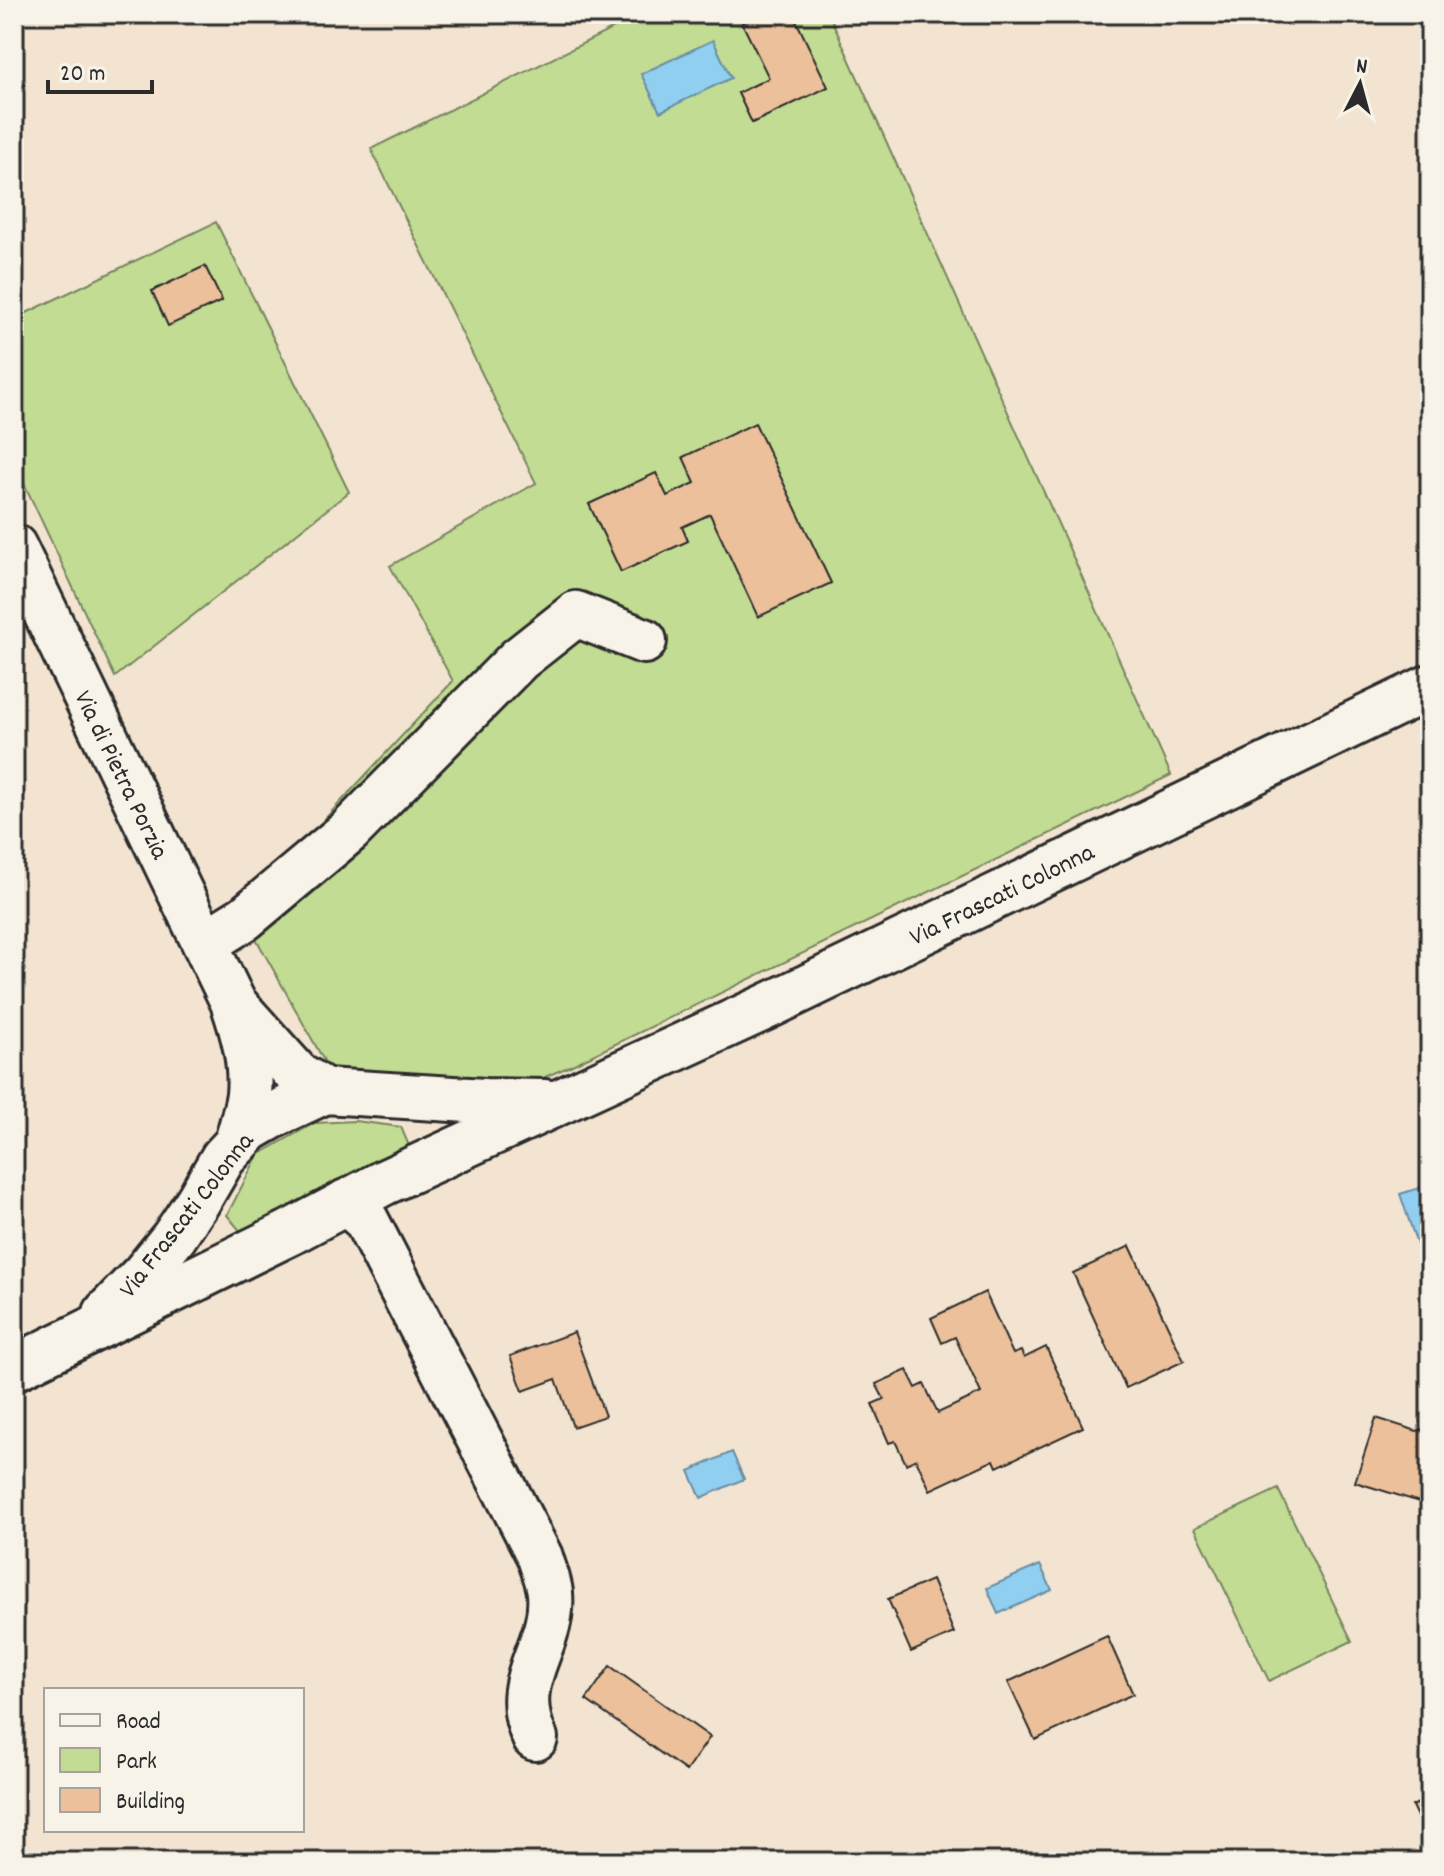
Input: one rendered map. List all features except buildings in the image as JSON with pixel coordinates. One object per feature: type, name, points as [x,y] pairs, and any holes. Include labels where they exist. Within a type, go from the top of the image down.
[{"type":"street","name":"Via di Pietra Porzia","points":[[14,547],[233,1002]]},
{"type":"street","points":[[205,943],[245,918],[349,831],[519,659],[576,614],[644,641]]},
{"type":"street","name":"Via Frascati Colonna","points":[[14,1368],[415,1168],[766,1007],[1430,687]]},
{"type":"street","points":[[233,1002],[297,1074],[325,1091]]},
{"type":"street","points":[[233,1002],[248,1058],[249,1094],[237,1143]]},
{"type":"street","name":"Via Frascati Colonna","points":[[91,1331],[174,1237],[223,1158],[250,1129],[278,1113],[325,1091],[540,1103],[571,1096]]},
{"type":"street","points":[[415,1168],[437,1136],[418,1096]]},
{"type":"street","points":[[198,1201],[217,1236],[245,1254]]},
{"type":"street","points":[[346,1202],[366,1220],[540,1557],[550,1593],[546,1631],[530,1672],[525,1697],[535,1738]]},
{"type":"green space","points":[[642,14],[761,14],[769,78],[738,93],[752,123],[827,87],[793,14],[829,14],[1171,775],[522,1087],[371,1094],[327,1066],[240,910],[453,681],[390,566],[536,483],[371,149]],"holes":[[[755,424],[831,583],[758,616],[710,514],[682,527],[688,541],[621,572],[589,504],[656,473],[667,496],[695,483],[684,457]]]},
{"type":"green space","points":[[216,222],[349,492],[115,677],[14,462],[14,319]],"holes":[[[205,266],[222,301],[168,325],[152,291]]]},
{"type":"green space","points":[[355,1121],[401,1127],[412,1153],[246,1238],[227,1215],[258,1155],[315,1123]]},
{"type":"green space","points":[[1278,1489],[1352,1641],[1269,1681],[1195,1528]]},
{"type":"water","points":[[713,40],[731,78],[660,112],[641,74]]},
{"type":"water","points":[[1423,1187],[1430,1206],[1430,1242],[1418,1247],[1400,1194]]},
{"type":"water","points":[[732,1452],[744,1479],[701,1498],[689,1471]]},
{"type":"water","points":[[1040,1565],[1052,1590],[998,1614],[987,1588]]}]
